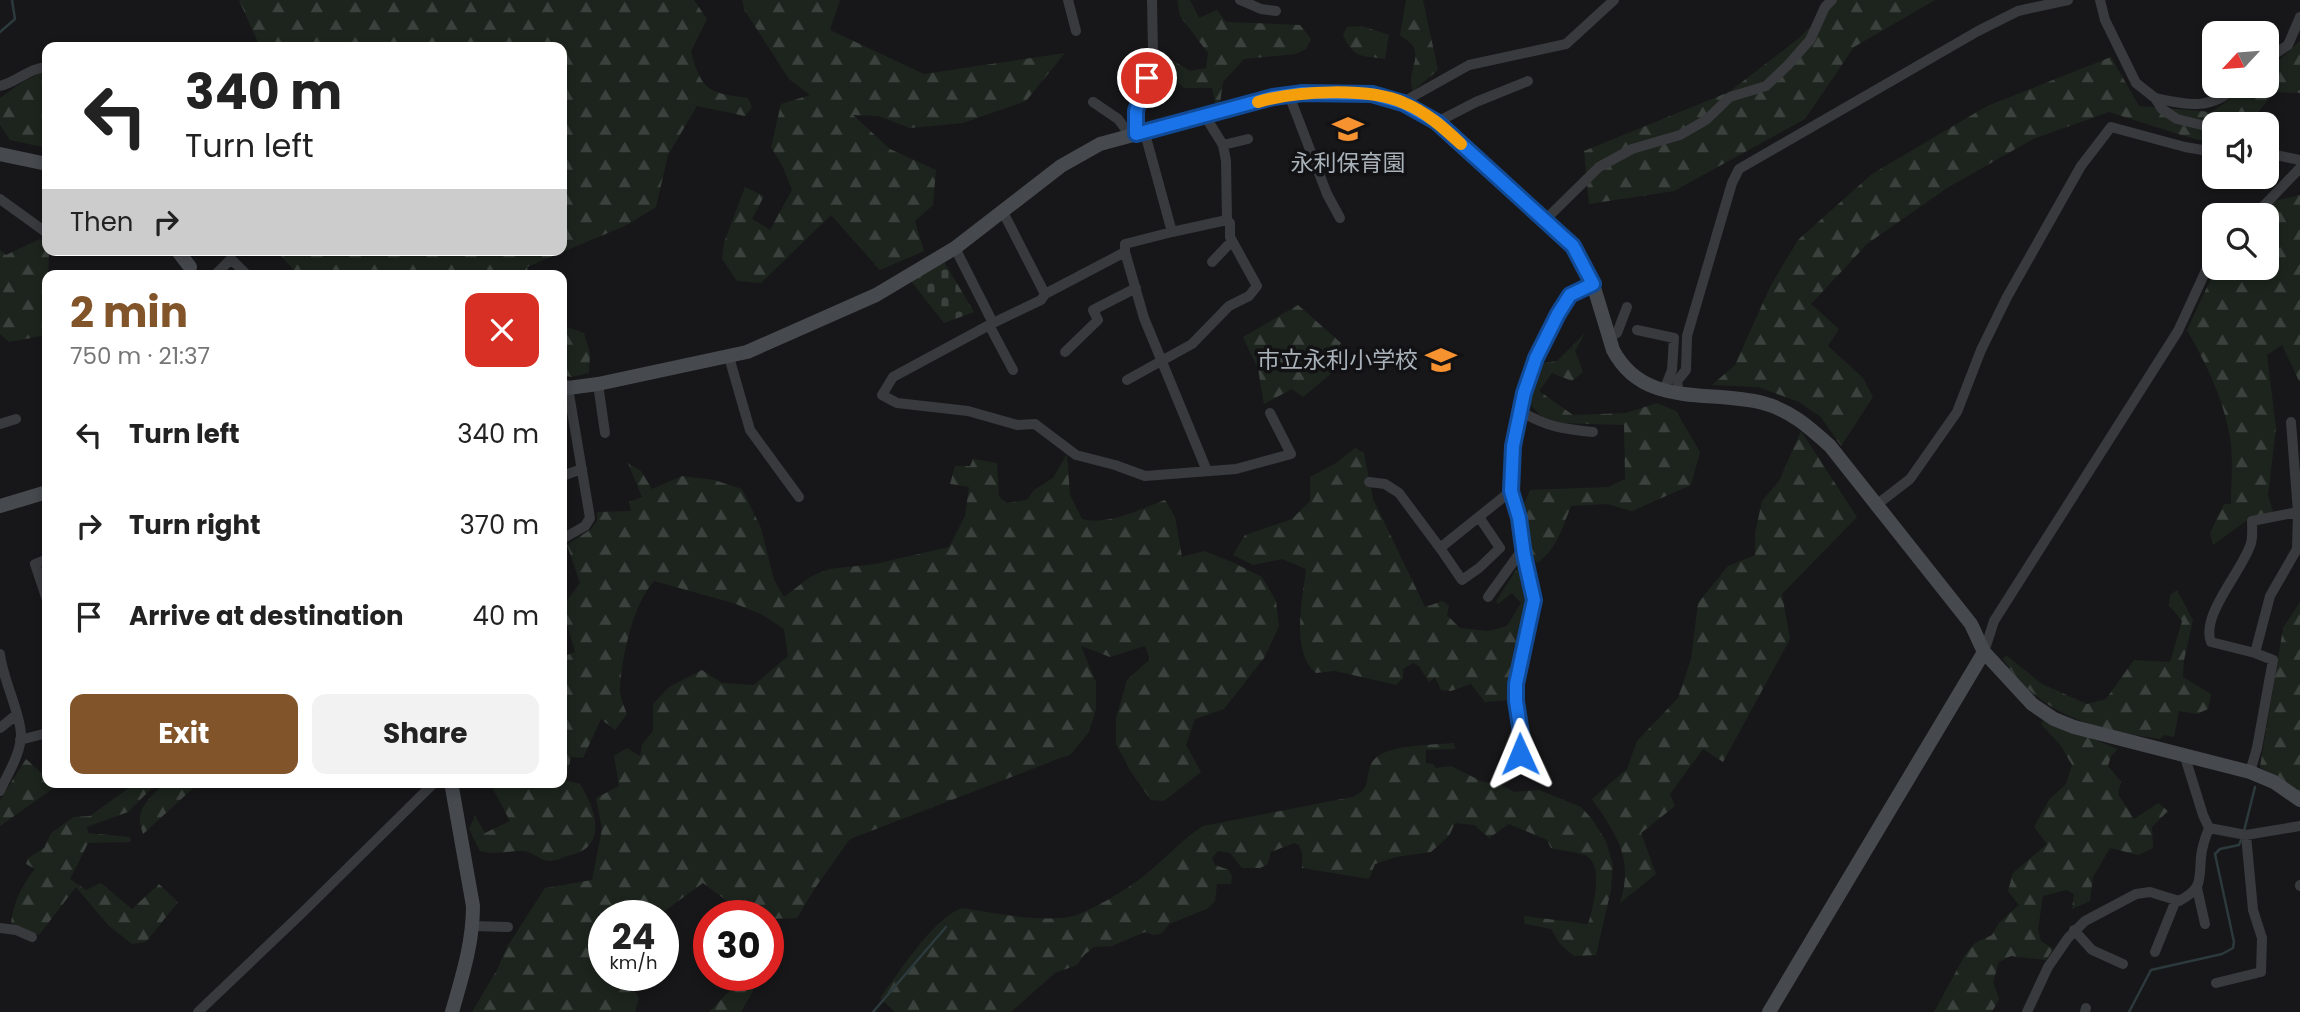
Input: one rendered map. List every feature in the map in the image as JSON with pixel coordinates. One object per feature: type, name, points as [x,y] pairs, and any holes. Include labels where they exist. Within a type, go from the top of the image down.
[{"type":"street","points":[[1068,0],[1076,31]]},
{"type":"street","points":[[1152,0],[1153,52],[1136,111],[1137,133],[1172,232]]},
{"type":"street","points":[[1240,0],[1261,9],[1276,11]]},
{"type":"street","points":[[1403,103],[1469,65],[1566,44],[1614,0]]},
{"type":"street","points":[[1545,220],[1599,167],[1610,160],[1632,149],[1680,135],[1706,120],[1730,97],[1766,86],[1810,40],[1825,7],[1832,0]]},
{"type":"street","points":[[1671,392],[1686,370],[1687,336],[1732,184],[1739,169],[1988,26],[2018,11],[2068,0]]},
{"type":"street","points":[[2100,0],[2105,20],[2136,83],[2155,98],[2162,109],[2177,119],[2202,125]]},
{"type":"street","points":[[2279,52],[2288,46],[2300,17]]},
{"type":"street","points":[[0,86],[11,84],[42,67]]},
{"type":"street","points":[[1437,122],[1528,81]]},
{"type":"street","points":[[567,387],[598,384],[729,357],[785,337],[876,295],[954,248],[1061,166],[1100,144],[1289,95],[1372,94],[1403,103],[1437,122],[1573,246],[1593,284],[1618,359],[1635,378],[1649,386],[1671,392],[1761,402],[1784,410],[1807,424],[1830,446],[1971,624],[1984,652],[2032,704],[2054,719],[2074,727],[2250,772],[2274,782],[2300,800]]},
{"type":"street","points":[[1289,95],[1327,194],[1340,218]]},
{"type":"street","points":[[2155,98],[2183,104],[2208,103],[2224,98]]},
{"type":"street","points":[[1093,102],[1137,133]]},
{"type":"street","points":[[1127,380],[1192,344],[1229,306],[1249,296],[1257,286],[1232,241],[1230,223],[1227,220],[1226,160],[1223,145],[1205,116]]},
{"type":"street","points":[[1875,506],[1910,479],[1957,412],[1981,350],[2007,297],[2081,166],[2112,127],[2202,150]]},
{"type":"street","points":[[1223,145],[1248,139]]},
{"type":"street","points":[[0,154],[42,163]]},
{"type":"street","points":[[2279,156],[2300,160]]},
{"type":"street","points":[[2266,203],[2300,168]]},
{"type":"street","points":[[0,199],[42,229]]},
{"type":"street","points":[[1003,212],[1045,294]]},
{"type":"street","points":[[1207,471],[1161,363],[1125,252],[1125,244],[1227,220]]},
{"type":"street","points":[[1212,262],[1232,241]]},
{"type":"street","points":[[954,248],[1013,370]]},
{"type":"street","points":[[1125,252],[1045,294],[1041,300],[893,377],[881,395],[897,403],[968,411],[1017,425],[1035,424],[1076,455],[1145,476],[1236,468],[1291,454],[1270,412]]},
{"type":"street","points":[[182,256],[194,270]]},
{"type":"street","points":[[220,270],[231,259],[242,270]]},
{"type":"street","points":[[1769,1012],[1984,652],[1994,621],[2178,331],[2202,279]]},
{"type":"street","points":[[1520,754],[1522,740],[1516,684],[1534,600],[1521,554],[1519,518],[1511,491],[1513,446],[1524,393],[1536,358],[1570,295],[1593,284]]},
{"type":"street","points":[[1065,352],[1098,320],[1093,310],[1136,288]]},
{"type":"street","points":[[1609,337],[1617,333],[1628,307]]},
{"type":"street","points":[[1637,330],[1674,338],[1671,392]]},
{"type":"street","points":[[729,357],[750,430],[799,497]]},
{"type":"street","points":[[598,384],[605,433]]},
{"type":"street","points":[[567,397],[590,518],[586,526],[567,536]]},
{"type":"street","points":[[1520,411],[1540,423],[1593,432]]},
{"type":"street","points":[[0,424],[16,419]]},
{"type":"street","points":[[2255,653],[2270,596],[2297,549],[2299,512],[2291,422]]},
{"type":"street","points":[[567,474],[582,469]]},
{"type":"street","points":[[1369,482],[1385,484],[1399,494],[1462,580],[1500,548]]},
{"type":"street","points":[[1440,548],[1511,491]]},
{"type":"street","points":[[0,506],[42,493]]},
{"type":"street","points":[[2250,772],[2273,660],[2211,642],[2208,636],[2217,604],[2251,543],[2252,521],[2299,512]]},
{"type":"street","points":[[1479,517],[1500,548],[1509,554],[1521,554]]},
{"type":"street","points":[[1488,597],[1521,554]]},
{"type":"street","points":[[42,561],[35,564],[42,585]]},
{"type":"street","points":[[0,654],[2,672],[16,715],[20,740],[17,754],[0,791]]},
{"type":"street","points":[[0,728],[16,715]]},
{"type":"street","points":[[20,740],[42,734]]},
{"type":"street","points":[[2184,754],[2209,828],[2201,854],[2197,888],[2205,924]]},
{"type":"street","points":[[198,1012],[429,788]]},
{"type":"street","points":[[452,788],[470,880],[473,926],[452,1012]]},
{"type":"street","points":[[2209,828],[2245,834],[2300,826]]},
{"type":"street","points":[[2216,983],[2261,972],[2262,938],[2253,910],[2245,834]]},
{"type":"street","points":[[2026,1012],[2048,967],[2074,930],[2085,921],[2136,894],[2150,892],[2176,900],[2189,895],[2197,888]]},
{"type":"street","points":[[2155,952],[2176,900]]},
{"type":"street","points":[[473,926],[508,927]]},
{"type":"street","points":[[0,928],[16,930],[32,937]]},
{"type":"street","points":[[2074,930],[2092,950],[2123,964]]},
{"type":"green space","points":[[239,0],[694,0],[707,19],[691,51],[699,75],[709,88],[748,98],[752,107],[745,116],[697,106],[668,155],[656,207],[627,225],[567,250],[567,42],[258,42]]},
{"type":"green space","points":[[742,0],[840,0],[830,30],[924,74],[1065,53],[1026,101],[963,123],[910,128],[878,116],[853,115],[890,149],[936,170],[933,205],[915,221],[924,251],[880,270],[831,215],[761,283],[737,281],[722,259],[724,243],[745,187],[764,196],[752,219],[770,230],[792,190],[771,147],[781,104],[810,95],[789,79],[745,11]]},
{"type":"green space","points":[[1177,0],[1190,0],[1199,18],[1217,10],[1226,22],[1300,25],[1311,39],[1306,49],[1295,54],[1244,59],[1223,82],[1220,103],[1215,103],[1212,88],[1184,88],[1174,79],[1153,78],[1158,51],[1190,71],[1206,68],[1208,53],[1180,16]]},
{"type":"green space","points":[[1406,0],[1423,0],[1438,70],[1413,91],[1411,79],[1415,51],[1400,35]]},
{"type":"green space","points":[[1838,0],[1935,0],[1854,47],[1805,119],[1674,191],[1589,204],[1584,151],[1729,92],[1798,39]]},
{"type":"green space","points":[[1362,26],[1389,35],[1385,59],[1363,56],[1351,48],[1343,35],[1347,27]]},
{"type":"green space","points":[[2300,41],[2300,93],[2279,92],[2279,60]]},
{"type":"green space","points":[[2111,57],[2139,106],[2212,112],[2202,112],[2202,140],[2109,112],[2033,139],[1947,188],[1867,244],[1811,304],[1839,329],[1828,346],[1863,378],[1873,397],[1841,446],[1821,417],[1799,402],[1758,387],[1712,385],[1735,365],[1771,285],[1798,240],[1872,174],[1987,106]]},
{"type":"green space","points":[[42,72],[42,147],[10,140],[0,125],[0,98]]},
{"type":"green space","points":[[2231,98],[2270,98],[2258,112],[2212,112]]},
{"type":"green space","points":[[2300,195],[2300,383],[2282,345],[2267,355],[2276,428],[2268,495],[2273,512],[2250,518],[2213,545],[2210,533],[2224,504],[2231,504],[2231,440],[2217,392],[2187,330],[2210,280],[2279,280],[2279,203],[2272,203]]},
{"type":"green space","points":[[42,240],[42,256],[49,256],[49,270],[42,270],[42,336],[9,342],[0,334],[0,250],[6,255]]},
{"type":"green space","points":[[281,256],[553,256],[527,267],[528,270],[294,270]]},
{"type":"green space","points":[[943,260],[974,312],[944,323],[911,281]]},
{"type":"green space","points":[[1298,305],[1341,343],[1336,352],[1339,367],[1303,397],[1292,389],[1264,404],[1258,369],[1243,337]]},
{"type":"green space","points":[[567,327],[584,333],[590,353],[589,373],[567,376]]},
{"type":"green space","points":[[1585,333],[1575,351],[1583,372],[1572,381],[1552,373],[1539,391],[1573,415],[1626,413],[1657,403],[1676,411],[1700,452],[1691,485],[1632,511],[1607,504],[1571,506],[1554,545],[1537,563],[1531,555],[1524,504],[1530,490],[1608,487],[1625,479],[1624,425],[1562,423],[1541,416],[1529,403],[1543,363],[1557,361]]},
{"type":"green space","points":[[1801,431],[1857,517],[1782,594],[1790,639],[1723,762],[1703,749],[1670,794],[1675,806],[1641,833],[1656,874],[1620,903],[1625,873],[1621,848],[1592,799],[1627,769],[1637,741],[1678,698],[1691,659],[1698,603],[1728,566],[1755,555],[1755,533],[1762,501],[1779,481]]},
{"type":"green space","points":[[1355,448],[1364,453],[1373,499],[1425,607],[1443,601],[1449,606],[1447,615],[1460,628],[1488,631],[1507,626],[1521,603],[1512,593],[1498,604],[1496,601],[1520,564],[1523,567],[1530,599],[1511,700],[1485,702],[1471,684],[1451,691],[1441,690],[1435,677],[1429,682],[1419,666],[1413,663],[1403,669],[1403,678],[1396,685],[1335,671],[1316,673],[1308,664],[1301,639],[1301,609],[1306,569],[1282,559],[1253,565],[1233,555],[1245,535],[1292,519],[1310,501],[1310,477],[1336,463]]},
{"type":"green space","points":[[1067,454],[1070,495],[1082,519],[1092,521],[1113,518],[1165,500],[1175,517],[1182,557],[1204,551],[1262,577],[1276,601],[1279,626],[1264,658],[1224,709],[1195,719],[1186,745],[1201,772],[1164,801],[1151,800],[1131,772],[1116,744],[1116,718],[1127,680],[1150,659],[1145,646],[1110,657],[1081,646],[1096,682],[1096,709],[1089,732],[1071,754],[850,839],[797,918],[784,918],[784,900],[726,900],[703,883],[679,900],[588,900],[588,991],[635,991],[639,999],[635,1012],[472,1012],[507,947],[545,888],[592,880],[602,829],[596,798],[619,786],[614,756],[627,748],[640,756],[642,745],[653,731],[653,704],[669,687],[702,670],[722,683],[754,685],[788,656],[784,629],[761,614],[733,603],[654,581],[640,603],[626,646],[620,690],[627,714],[615,730],[601,719],[583,758],[571,757],[567,775],[567,655],[575,652],[567,624],[567,600],[580,583],[567,545],[591,529],[597,521],[597,512],[631,511],[629,502],[642,497],[628,463],[641,471],[652,489],[682,476],[714,480],[742,489],[761,528],[774,580],[784,597],[810,577],[829,569],[875,564],[949,547],[965,516],[969,487],[950,484],[955,466],[970,466],[973,459],[997,463],[999,496],[1006,503],[1027,500],[1034,490],[1053,478]]},
{"type":"green space","points":[[2177,590],[2193,620],[2183,677],[2211,694],[2208,709],[2197,714],[2179,711],[2174,737],[2164,735],[2160,739],[2136,735],[2092,725],[2071,717],[2034,695],[2003,659],[2006,655],[2042,684],[2087,704],[2106,699],[2134,660],[2170,662],[2182,621],[2169,605],[2170,595]]},
{"type":"green space","points":[[2300,602],[2300,792],[2260,767],[2283,628]]},
{"type":"green space","points":[[2044,719],[2118,749],[2111,756],[2108,766],[2121,782],[2118,794],[2134,819],[2158,803],[2168,811],[2152,827],[2153,848],[2138,855],[2110,848],[2093,877],[2090,901],[2072,909],[2074,894],[2066,890],[2043,896],[2038,929],[2041,941],[2053,949],[2046,960],[2011,956],[1999,962],[1993,982],[1999,999],[1992,1012],[1934,1012],[1965,955],[1975,943],[1992,935],[1999,923],[2019,905],[2008,891],[2013,873],[2047,844],[2034,827],[2049,800],[2066,784],[2072,765],[2061,746],[2041,724]]},
{"type":"green space","points":[[1454,743],[1455,749],[1426,750],[1426,763],[1433,764],[1436,768],[1451,766],[1483,782],[1498,783],[1514,792],[1539,790],[1581,807],[1592,819],[1606,841],[1613,865],[1611,890],[1596,955],[1574,956],[1560,944],[1551,929],[1525,924],[1524,916],[1588,924],[1596,887],[1595,867],[1591,860],[1585,855],[1551,848],[1547,840],[1509,824],[1489,838],[1474,825],[1455,823],[1449,836],[1431,852],[1396,857],[1375,864],[1369,879],[1302,868],[1302,853],[1299,845],[1294,843],[1271,852],[1267,865],[1260,868],[1242,868],[1230,853],[1218,851],[1212,858],[1215,865],[1229,870],[1231,884],[1217,884],[1215,901],[1207,909],[1169,924],[1162,933],[1154,935],[1145,932],[1112,946],[1094,947],[1077,965],[1055,973],[1011,1012],[895,1012],[880,998],[928,934],[962,908],[1029,918],[1077,915],[1138,880],[1203,826],[1352,797],[1366,786],[1370,766],[1379,755],[1410,746]]},
{"type":"green space","points":[[26,759],[42,773],[42,788],[54,788],[0,826],[0,800]]},
{"type":"green space","points":[[567,780],[580,784],[594,815],[595,835],[583,850],[552,861],[523,851],[480,851],[469,829],[475,816],[485,833],[510,821],[493,788],[567,788]]},
{"type":"green space","points":[[129,788],[152,788],[128,812],[87,827],[88,833],[130,837],[131,842],[88,843],[70,879],[86,890],[101,883],[132,909],[159,884],[178,902],[146,942],[132,944],[108,925],[76,887],[39,935],[11,923],[19,894],[35,869],[26,864],[28,858],[44,848],[51,833],[74,817],[90,816]]},
{"type":"green space","points":[[159,788],[193,788],[143,834],[140,818],[147,802]]},
{"type":"green space","points":[[729,991],[753,991],[741,1012],[709,1012]]},
{"type":"waterway","points":[[0,32],[15,19],[12,0]]},
{"type":"waterway","points":[[2244,831],[2255,787]]},
{"type":"waterway","points":[[2129,1012],[2151,970],[2222,954],[2233,948],[2234,942],[2215,854],[2220,849],[2239,845],[2242,838]]},
{"type":"waterway","points":[[873,1012],[946,927]]},
{"type":"slow traffic","points":[[1258,102],[1303,93],[1372,94],[1403,103],[1437,122],[1461,144]]},
{"type":"place","name":"永利保育園","points":[[1348,129]]},
{"type":"place","name":"市立永利小学校","points":[[1441,360]]},
{"type":"route","points":[[1147,78],[1136,111],[1136,134],[1273,97],[1303,93],[1372,94],[1403,103],[1437,122],[1573,246],[1584,265],[1593,284],[1570,295],[1536,358],[1524,393],[1513,446],[1511,491],[1519,518],[1534,600],[1516,684],[1522,740],[1520,754]]}]
